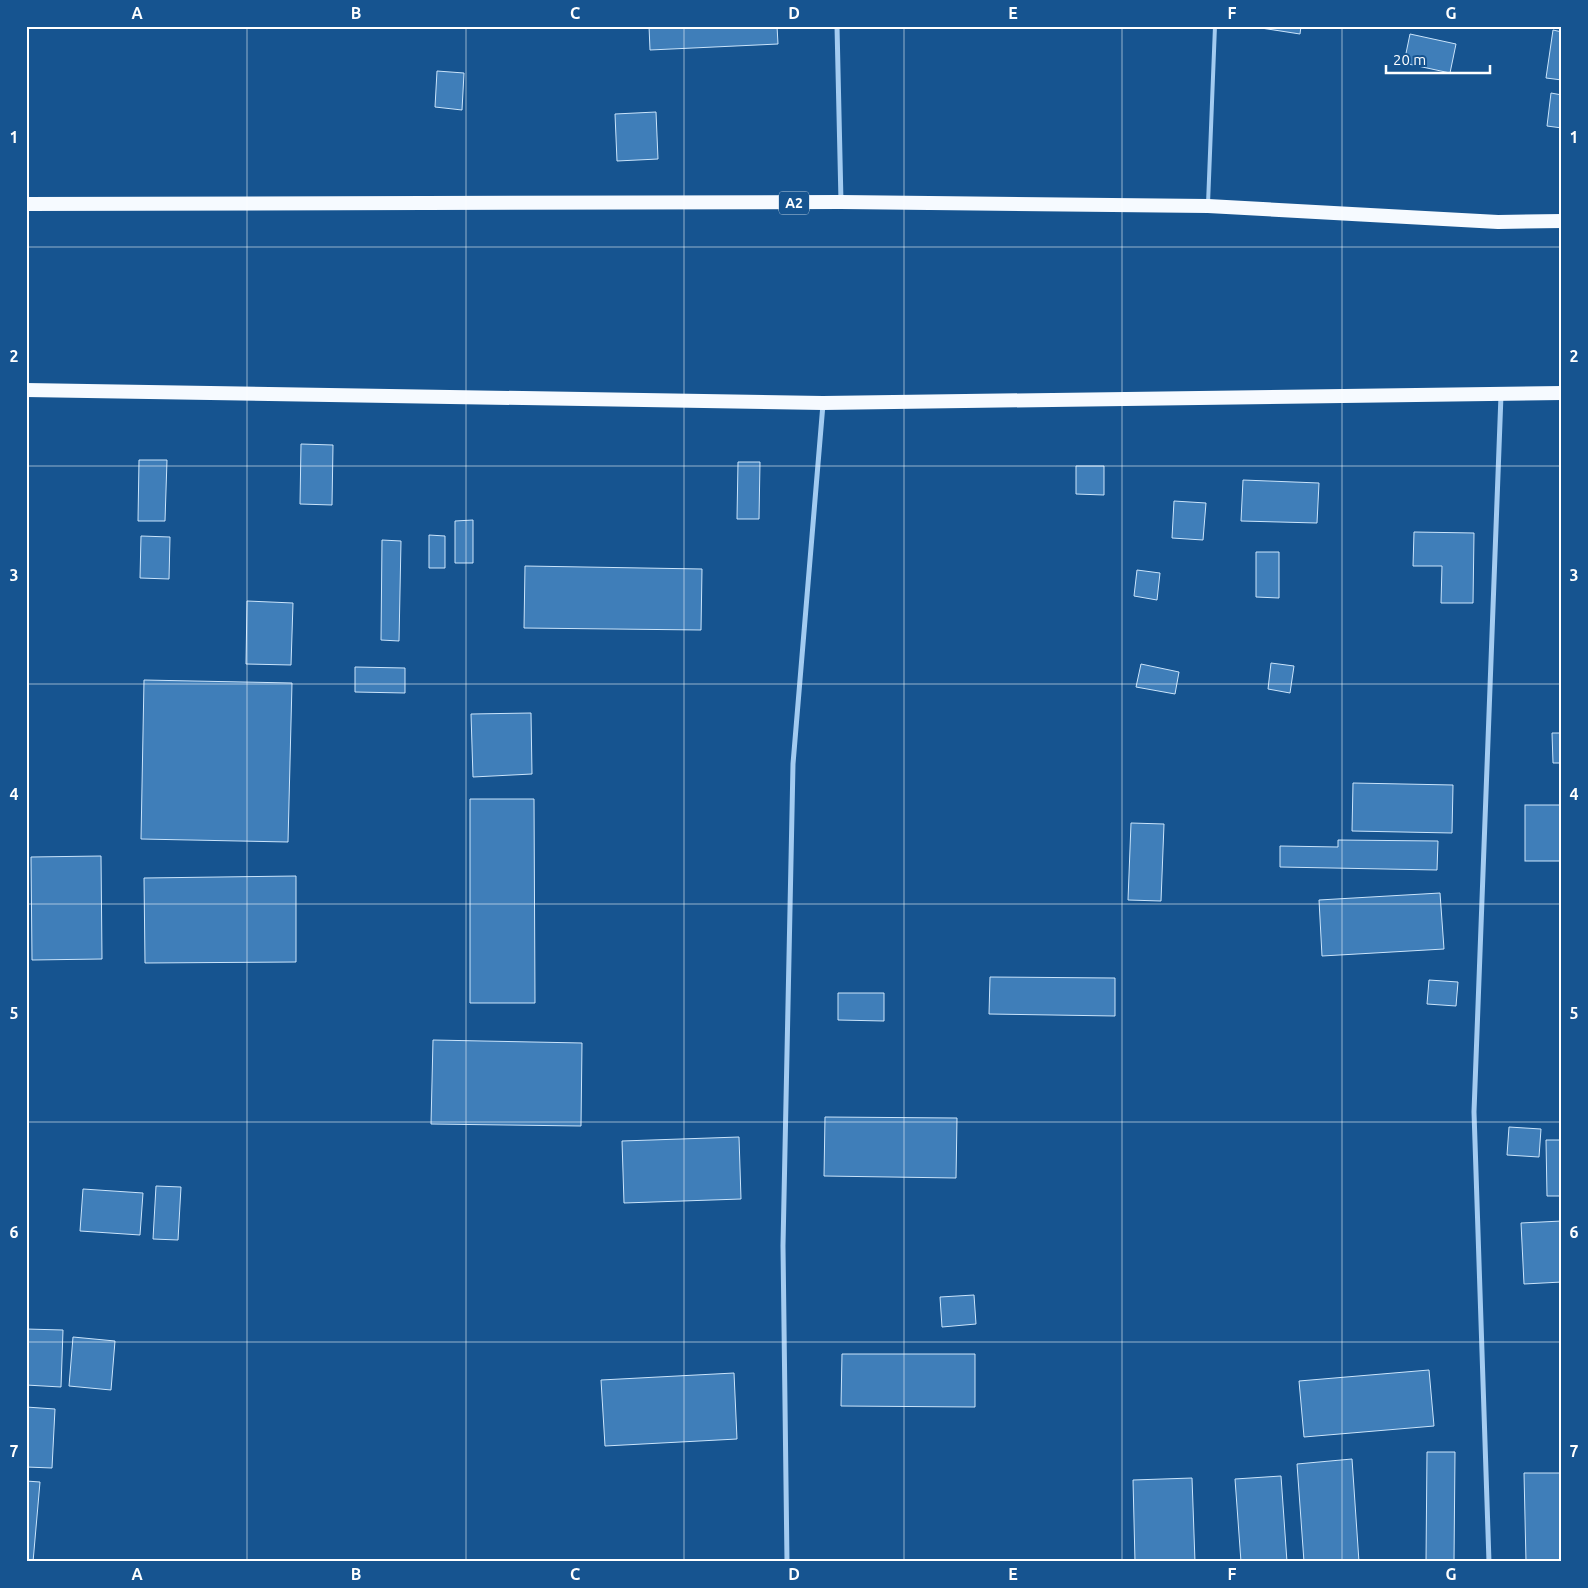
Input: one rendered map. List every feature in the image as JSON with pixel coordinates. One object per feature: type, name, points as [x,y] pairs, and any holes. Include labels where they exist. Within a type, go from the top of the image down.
[{"type":"highway","name":"A2","points":[[26,204],[841,202],[1208,206],[1498,222],[1562,221]]},
{"type":"highway","points":[[26,390],[823,403],[1562,393]]},
{"type":"street","points":[[837,26],[841,202]]},
{"type":"street","points":[[1489,1562],[1474,1112],[1501,393]]},
{"type":"street","points":[[787,1562],[783,1246],[793,764],[823,403]]},
{"type":"lane","points":[[1208,206],[1215,26]]},
{"type":"building","points":[[649,26],[777,26],[778,44],[650,50]]},
{"type":"building","points":[[1261,26],[1301,26],[1300,34],[1261,28]]},
{"type":"building","points":[[1553,30],[1562,32],[1562,80],[1546,78]]},
{"type":"building","points":[[1410,34],[1456,44],[1450,73],[1404,63]]},
{"type":"building","points":[[437,71],[464,73],[462,110],[435,107]]},
{"type":"building","points":[[1551,93],[1562,95],[1562,128],[1547,126]]},
{"type":"building","points":[[656,112],[658,159],[617,161],[615,114]]},
{"type":"building","points":[[301,444],[333,445],[332,505],[300,504]]},
{"type":"building","points":[[139,460],[167,460],[165,521],[138,521]]},
{"type":"building","points":[[738,462],[760,462],[759,519],[737,519]]},
{"type":"building","points":[[1076,466],[1104,466],[1104,495],[1076,494]]},
{"type":"building","points":[[1243,480],[1319,483],[1317,523],[1241,521]]},
{"type":"building","points":[[1174,501],[1206,503],[1203,540],[1172,538]]},
{"type":"building","points":[[473,520],[473,563],[455,563],[455,521]]},
{"type":"building","points":[[1414,532],[1474,533],[1473,603],[1441,603],[1442,566],[1413,566]]},
{"type":"building","points":[[429,535],[445,536],[445,568],[429,568]]},
{"type":"building","points":[[141,536],[170,537],[169,579],[140,578]]},
{"type":"building","points":[[382,540],[401,541],[399,641],[381,640]]},
{"type":"building","points":[[1256,552],[1279,552],[1279,598],[1256,597]]},
{"type":"building","points":[[525,566],[702,569],[701,630],[524,628]]},
{"type":"building","points":[[1137,570],[1160,573],[1157,600],[1134,596]]},
{"type":"building","points":[[247,601],[293,603],[291,665],[246,664]]},
{"type":"building","points":[[1271,663],[1294,666],[1290,693],[1268,689]]},
{"type":"building","points":[[1141,664],[1179,672],[1175,694],[1136,687]]},
{"type":"building","points":[[355,667],[405,668],[405,693],[355,692]]},
{"type":"building","points":[[144,680],[292,683],[288,842],[141,839]]},
{"type":"building","points":[[531,713],[532,774],[473,777],[471,714]]},
{"type":"building","points":[[1552,733],[1562,733],[1562,763],[1553,763]]},
{"type":"building","points":[[1353,783],[1453,785],[1452,833],[1352,831]]},
{"type":"building","points":[[470,799],[534,799],[535,1003],[470,1003]]},
{"type":"building","points":[[1525,805],[1562,805],[1562,861],[1525,861]]},
{"type":"building","points":[[1131,823],[1164,824],[1161,901],[1128,900]]},
{"type":"building","points":[[1338,840],[1438,841],[1437,870],[1280,867],[1280,846],[1338,847]]},
{"type":"building","points":[[101,856],[102,959],[32,960],[31,857]]},
{"type":"building","points":[[296,876],[296,962],[145,963],[144,878]]},
{"type":"building","points":[[1440,893],[1444,949],[1322,956],[1319,900]]},
{"type":"building","points":[[990,977],[1115,978],[1115,1016],[989,1014]]},
{"type":"building","points":[[1429,980],[1458,982],[1456,1006],[1427,1004]]},
{"type":"building","points":[[838,993],[884,993],[884,1021],[838,1020]]},
{"type":"building","points":[[433,1040],[582,1043],[581,1126],[431,1124]]},
{"type":"building","points":[[825,1117],[957,1118],[956,1178],[824,1176]]},
{"type":"building","points":[[1509,1127],[1541,1129],[1539,1157],[1507,1155]]},
{"type":"building","points":[[739,1137],[741,1199],[624,1203],[622,1141]]},
{"type":"building","points":[[1546,1140],[1562,1140],[1562,1196],[1547,1196]]},
{"type":"building","points":[[156,1186],[181,1187],[178,1240],[153,1239]]},
{"type":"building","points":[[83,1189],[143,1193],[140,1235],[80,1231]]},
{"type":"building","points":[[1562,1221],[1562,1282],[1524,1284],[1521,1223]]},
{"type":"building","points":[[974,1295],[976,1324],[942,1327],[940,1297]]},
{"type":"building","points":[[26,1329],[63,1330],[61,1387],[26,1385]]},
{"type":"building","points":[[73,1337],[115,1341],[111,1390],[69,1386]]},
{"type":"building","points":[[842,1354],[975,1354],[975,1407],[841,1406]]},
{"type":"building","points":[[1429,1370],[1434,1426],[1304,1437],[1299,1381]]},
{"type":"building","points":[[734,1373],[737,1439],[605,1446],[601,1380]]},
{"type":"building","points":[[26,1407],[55,1409],[52,1468],[26,1467]]},
{"type":"building","points":[[1427,1452],[1455,1452],[1454,1562],[1426,1562]]},
{"type":"building","points":[[1352,1459],[1359,1562],[1304,1562],[1297,1464]]},
{"type":"building","points":[[1524,1473],[1562,1473],[1562,1562],[1526,1562]]},
{"type":"building","points":[[1281,1476],[1287,1562],[1241,1562],[1235,1479]]},
{"type":"building","points":[[1192,1478],[1195,1562],[1135,1562],[1133,1480]]},
{"type":"building","points":[[26,1481],[40,1482],[33,1562],[26,1562]]}]
